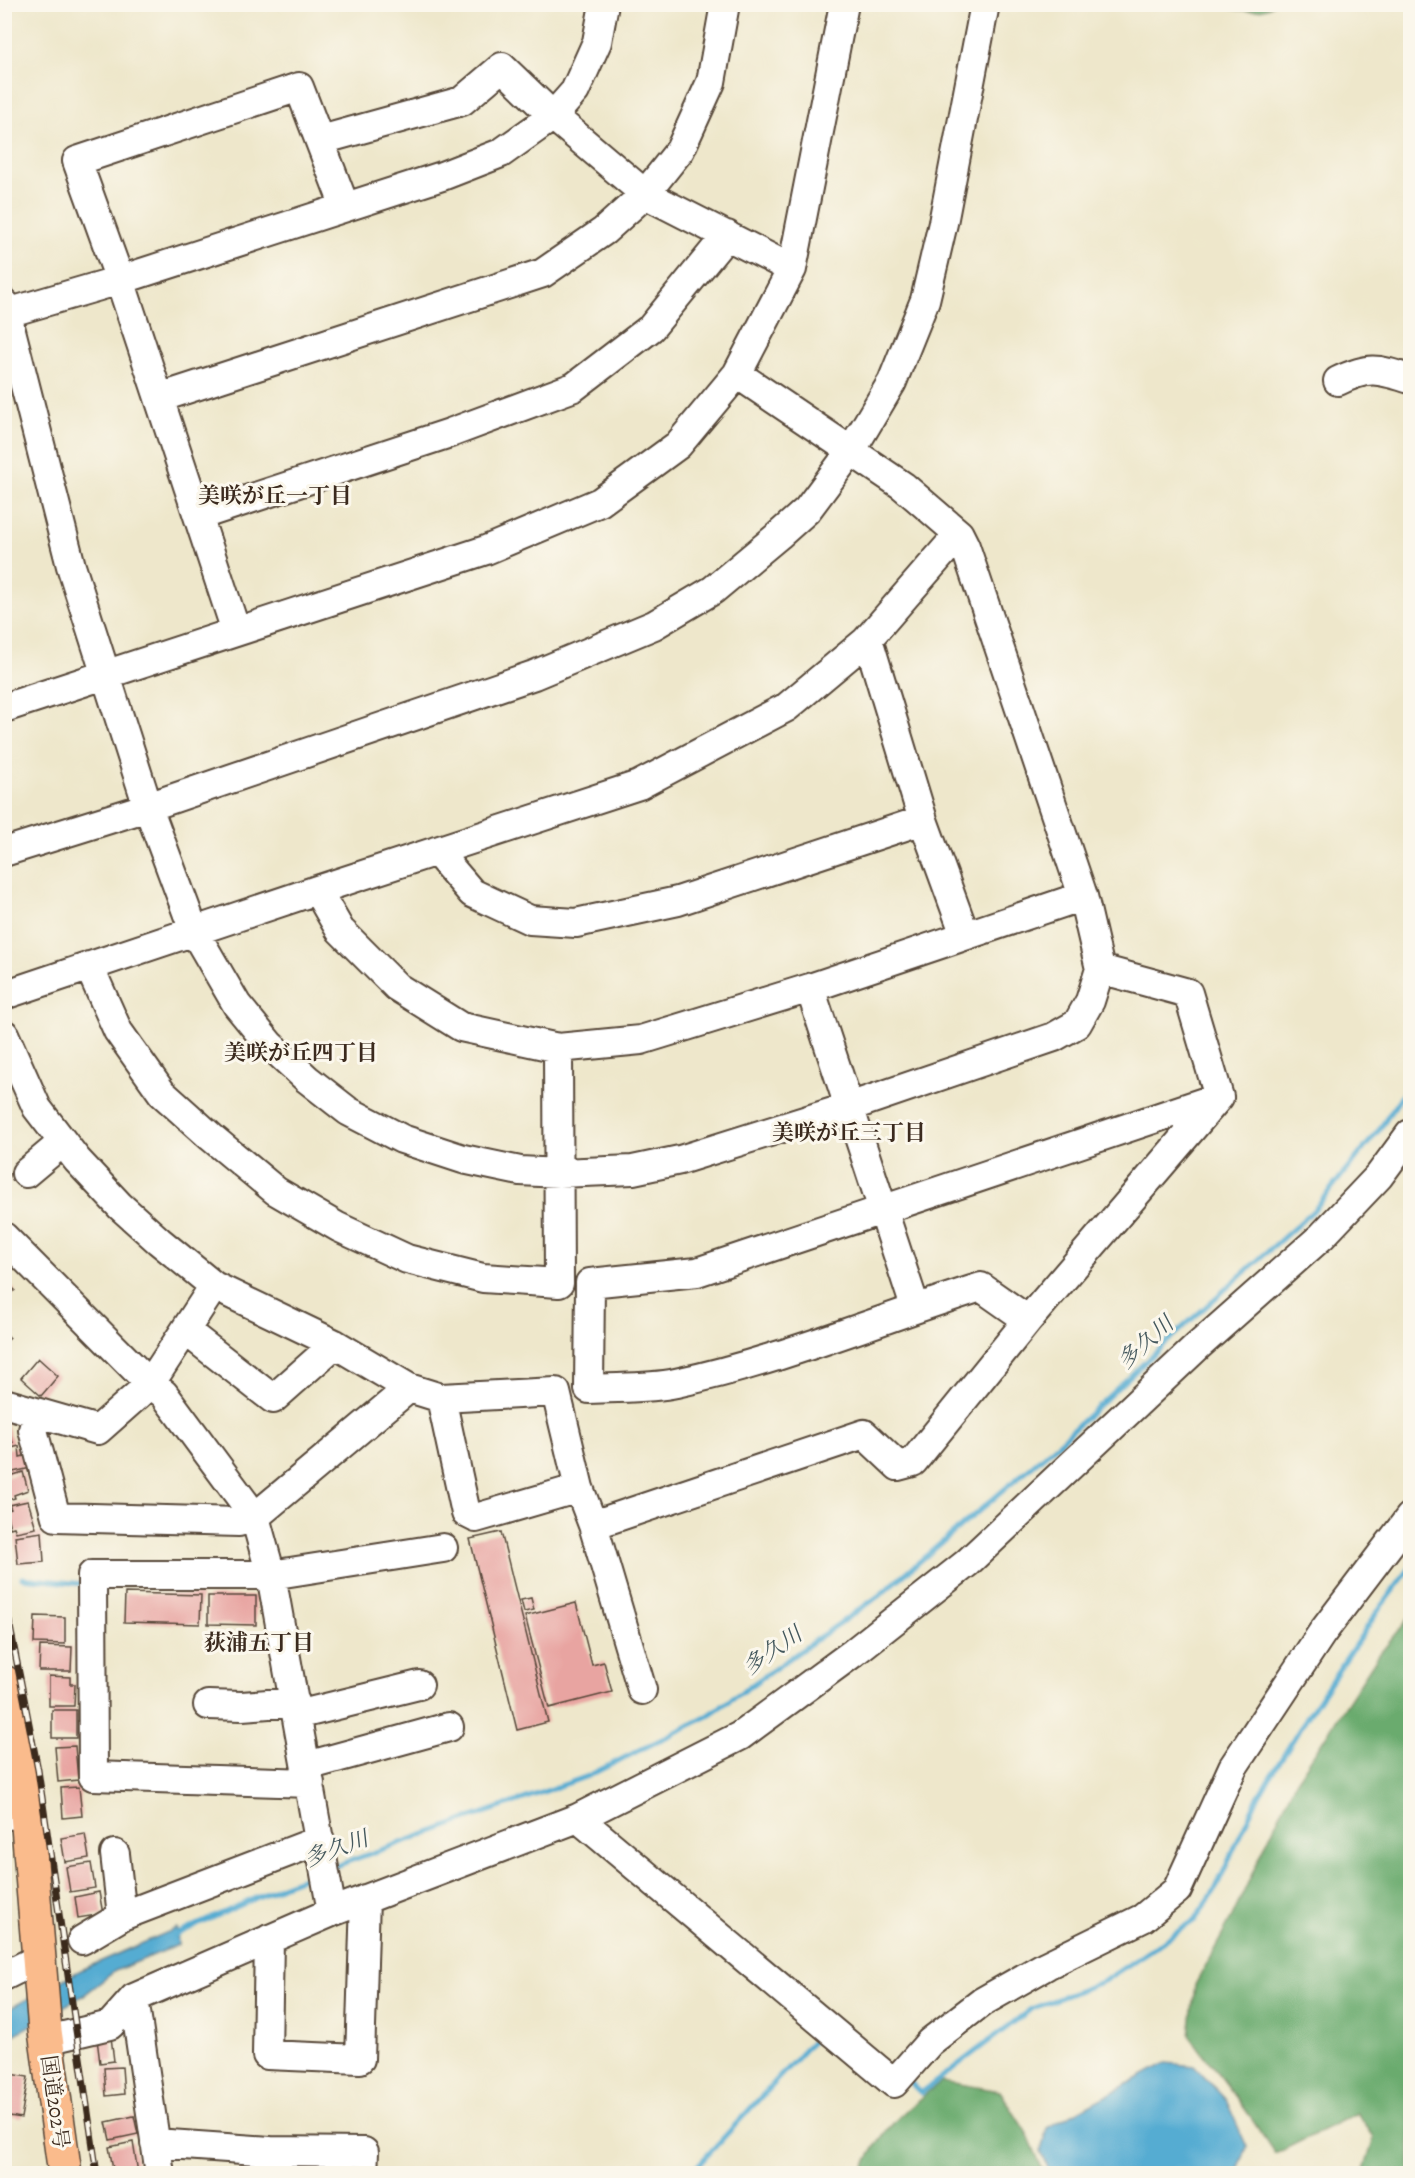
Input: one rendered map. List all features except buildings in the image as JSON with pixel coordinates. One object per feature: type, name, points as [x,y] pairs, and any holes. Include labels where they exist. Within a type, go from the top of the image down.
[{"type":"highway","points":[[4,1682],[16,1814],[38,1959]]},
{"type":"highway","name":"国道202号","points":[[38,1959],[65,2174]]},
{"type":"street","points":[[604,4],[597,42],[575,91],[553,116],[501,153],[442,176],[120,280],[6,308],[71,566],[148,807],[194,931],[237,1005],[268,1044],[348,1111],[402,1139],[463,1159],[520,1171],[559,1173],[633,1170],[680,1160],[849,1107],[1054,1037],[1077,1024],[1090,1001],[1100,969],[1083,896],[959,534],[903,486],[737,374]]},
{"type":"street","points":[[159,398],[543,273],[604,231],[645,194],[680,150],[711,82],[725,4]]},
{"type":"street","points":[[4,708],[486,550],[600,502],[678,445],[737,374],[792,269],[844,4]]},
{"type":"street","points":[[4,852],[148,807],[534,675],[654,625],[713,590],[779,536],[807,510],[851,451],[892,382],[925,300],[943,223],[985,4]]},
{"type":"street","points":[[321,140],[462,101],[502,67],[553,116],[645,194],[792,269]]},
{"type":"street","points":[[236,631],[120,280],[76,161],[299,87],[345,207]]},
{"type":"street","points":[[198,516],[450,433],[574,387],[651,328],[727,235]]},
{"type":"street","points":[[1338,381],[1365,370],[1380,370],[1410,379]]},
{"type":"street","points":[[4,995],[639,785],[787,707],[868,639],[959,534]]},
{"type":"street","points":[[868,639],[923,820],[964,936]]},
{"type":"street","points":[[436,851],[472,893],[530,920],[576,923],[678,901],[923,820]]},
{"type":"street","points":[[317,890],[340,930],[398,987],[461,1027],[558,1048],[642,1040],[810,988],[1083,896]]},
{"type":"street","points":[[89,966],[118,1031],[162,1093],[276,1191],[338,1227],[407,1259],[483,1278],[558,1283],[558,1048]]},
{"type":"street","points":[[1100,969],[1188,993],[1219,1097]]},
{"type":"street","points":[[810,988],[915,1307]]},
{"type":"street","points":[[4,1034],[37,1108],[63,1142],[120,1206],[214,1286],[334,1344],[409,1388],[441,1398],[556,1392],[579,1488],[593,1525],[642,1690]]},
{"type":"street","points":[[1028,1320],[981,1287],[915,1307],[792,1352],[674,1383],[589,1389],[590,1283],[697,1272],[1219,1097]]},
{"type":"street","points":[[593,1525],[864,1434],[898,1466],[913,1462],[1028,1320],[1219,1097]]},
{"type":"street","points":[[46,2036],[110,2025],[135,1998],[332,1912],[578,1818],[740,1736],[853,1653],[967,1563],[1182,1361],[1322,1236],[1378,1176],[1410,1134]]},
{"type":"street","points":[[26,1173],[63,1142]]},
{"type":"street","points":[[4,1237],[150,1384],[164,1394],[255,1517],[271,1575],[332,1912]]},
{"type":"street","points":[[4,1403],[98,1430],[150,1384],[214,1286]]},
{"type":"street","points":[[186,1331],[273,1399],[334,1344]]},
{"type":"street","points":[[38,1413],[33,1430],[56,1517],[239,1522],[255,1517],[409,1388]]},
{"type":"street","points":[[441,1398],[466,1513],[476,1518],[579,1488]]},
{"type":"street","points":[[578,1818],[827,2027],[900,2076],[930,2042],[982,2002],[1047,1965],[1143,1918],[1177,1890],[1233,1767],[1322,1633],[1410,1517]]},
{"type":"street","points":[[443,1548],[271,1575],[92,1584],[93,1776],[308,1775],[449,1727]]},
{"type":"street","points":[[208,1705],[296,1709],[419,1685]]},
{"type":"street","points":[[81,1940],[122,1916],[320,1840]]},
{"type":"street","points":[[115,1854],[122,1916]]},
{"type":"street","points":[[270,1939],[267,2055],[360,2059],[365,1899]]},
{"type":"street","points":[[4,1976],[38,1959]]},
{"type":"street","points":[[135,1998],[160,2174]]},
{"type":"street","points":[[155,2143],[270,2162],[364,2152],[363,2174]]},
{"type":"green space","points":[[1211,5],[1273,5],[1251,11]]},
{"type":"green space","points":[[1410,1617],[1410,2173],[1363,2173],[1374,2137],[1357,2113],[1275,2154],[1245,2109],[1189,2035],[1195,1985],[1232,1917],[1293,1786],[1377,1657]]},
{"type":"green space","points":[[942,2081],[1000,2091],[1028,2135],[1044,2173],[861,2173],[885,2132],[916,2101]]},
{"type":"water","points":[[177,1928],[178,1945],[115,1971],[84,1995],[5,2040],[5,2011],[81,1970]]},
{"type":"water","points":[[1166,2063],[1194,2066],[1226,2100],[1247,2147],[1237,2173],[1050,2173],[1041,2151],[1047,2128]]},
{"type":"waterway","name":"多久川","points":[[333,1867],[588,1776],[706,1717],[880,1595],[1059,1443],[1163,1345],[1313,1211],[1379,1130],[1410,1083]]},
{"type":"waterway","points":[[909,2081],[921,2093],[1031,2009],[1104,1981],[1195,1920],[1215,1890],[1258,1797],[1307,1717],[1382,1605],[1410,1568]]},
{"type":"waterway","points":[[22,1578],[83,1584]]},
{"type":"waterway","name":"多久川","points":[[171,1937],[284,1885],[316,1873]]},
{"type":"waterway","points":[[690,2174],[820,2033]]},
{"type":"railway","points":[[4,1596],[38,1770],[97,2174]]},
{"type":"district","name":"美咲が丘一丁目","points":[[275,495]]},
{"type":"district","name":"美咲が丘四丁目","points":[[301,1052]]},
{"type":"district","name":"美咲が丘三丁目","points":[[849,1132]]},
{"type":"district","name":"荻浦五丁目","points":[[259,1642]]}]
